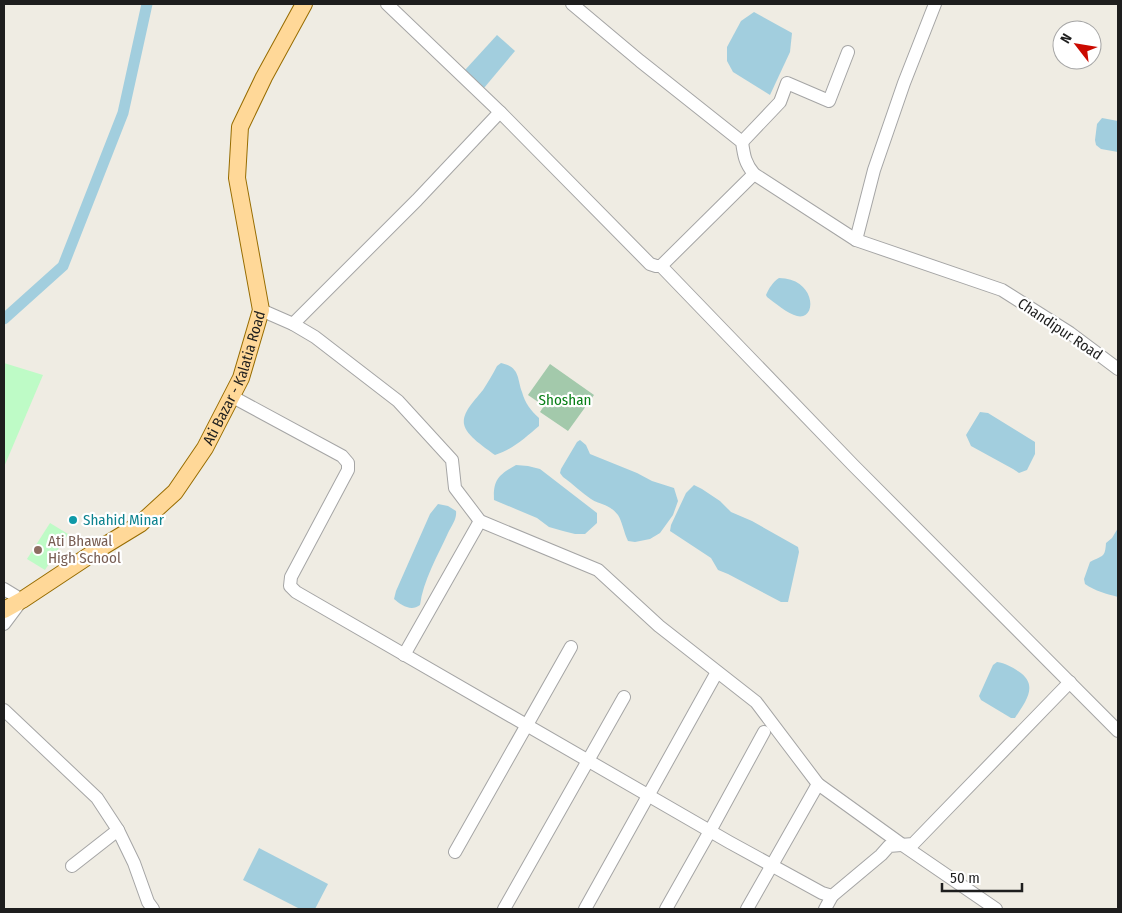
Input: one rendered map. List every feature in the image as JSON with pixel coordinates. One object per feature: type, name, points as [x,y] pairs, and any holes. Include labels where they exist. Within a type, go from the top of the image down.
[{"type":"main road","name":"Ati Bazar - Kalatia Road","points":[[4,610],[140,524],[176,492],[205,448],[241,378],[261,310],[237,178],[240,127],[269,68],[304,4]]},
{"type":"street","points":[[387,4],[500,112],[650,264],[661,266],[853,465],[1118,731]]},
{"type":"street","points":[[572,4],[640,62],[742,142],[747,165],[754,174],[661,266]]},
{"type":"street","points":[[856,240],[874,170],[934,4]]},
{"type":"street","points":[[742,142],[780,102],[788,83],[829,101],[848,52]]},
{"type":"street","points":[[293,324],[417,200],[500,112]]},
{"type":"street","name":"Chandipur Road","points":[[754,174],[856,240],[1002,290],[1070,333],[1118,369]]},
{"type":"street","points":[[261,310],[293,324],[315,337],[398,400],[452,460],[456,488],[480,521],[598,570],[659,626],[756,702],[818,784],[996,909]]},
{"type":"street","points":[[231,396],[342,456],[348,463],[348,470],[291,577],[290,586],[296,592],[710,831],[822,893],[832,896]]},
{"type":"street","points":[[404,655],[480,521]]},
{"type":"street","points":[[4,589],[22,600],[4,624]]},
{"type":"street","points":[[455,852],[571,647]]},
{"type":"street","points":[[585,909],[717,672]]},
{"type":"street","points":[[825,909],[832,896],[889,846],[913,844],[1070,682]]},
{"type":"street","points":[[504,909],[624,697]]},
{"type":"street","points":[[4,710],[97,798],[118,830],[134,863],[148,902],[153,909]]},
{"type":"street","points":[[666,909],[764,732]]},
{"type":"street","points":[[747,909],[818,784]]},
{"type":"street","points":[[72,866],[118,830]]},
{"type":"green space","points":[[4,363],[43,375],[4,467]]},
{"type":"green space","name":"Shoshan","points":[[550,364],[594,395],[568,431],[540,412],[544,406],[528,395]]},
{"type":"green space","points":[[50,523],[68,534],[45,570],[27,559]]},
{"type":"water","points":[[754,12],[792,33],[790,52],[770,95],[733,72],[727,61],[727,47],[741,21]]},
{"type":"water","points":[[497,35],[515,51],[484,88],[465,70]]},
{"type":"water","points":[[1102,118],[1118,121],[1118,152],[1101,149],[1096,145],[1097,124]]},
{"type":"water","points":[[779,278],[791,280],[806,291],[810,299],[810,306],[804,316],[790,313],[767,297],[766,295],[770,288]]},
{"type":"water","points":[[501,363],[515,370],[525,400],[539,418],[539,426],[513,447],[495,455],[468,433],[464,419],[470,406]]},
{"type":"water","points":[[980,412],[988,413],[1035,442],[1035,454],[1027,470],[1019,473],[971,446],[966,435]]},
{"type":"water","points":[[580,440],[586,445],[590,454],[652,481],[674,488],[678,501],[673,515],[660,533],[650,539],[635,542],[628,541],[618,515],[614,511],[591,499],[563,477],[560,473],[561,469]]},
{"type":"water","points":[[516,465],[540,469],[597,513],[597,523],[585,534],[575,534],[549,527],[537,518],[494,500],[498,478]]},
{"type":"water","points":[[694,485],[720,501],[731,512],[752,521],[798,547],[799,552],[788,602],[781,602],[718,570],[711,558],[670,531],[686,493]]},
{"type":"water","points":[[438,504],[448,506],[456,511],[455,519],[428,577],[420,605],[413,608],[406,607],[394,599],[396,591],[430,514]]},
{"type":"water","points":[[1118,528],[1118,597],[1093,589],[1085,584],[1084,579],[1090,562],[1102,556],[1106,543],[1112,538]]},
{"type":"water","points":[[997,662],[1006,664],[1016,670],[1025,676],[1028,682],[1029,688],[1026,700],[1015,718],[1011,718],[981,700],[979,696],[993,665]]},
{"type":"water","points":[[259,848],[328,884],[315,909],[300,909],[243,880]]},
{"type":"waterway","points":[[4,319],[63,266],[123,113],[147,4]]},
{"type":"place","name":"Shahid Minar","points":[[73,520]]},
{"type":"place","name":"Ati Bhawal High School","points":[[38,550]]}]
